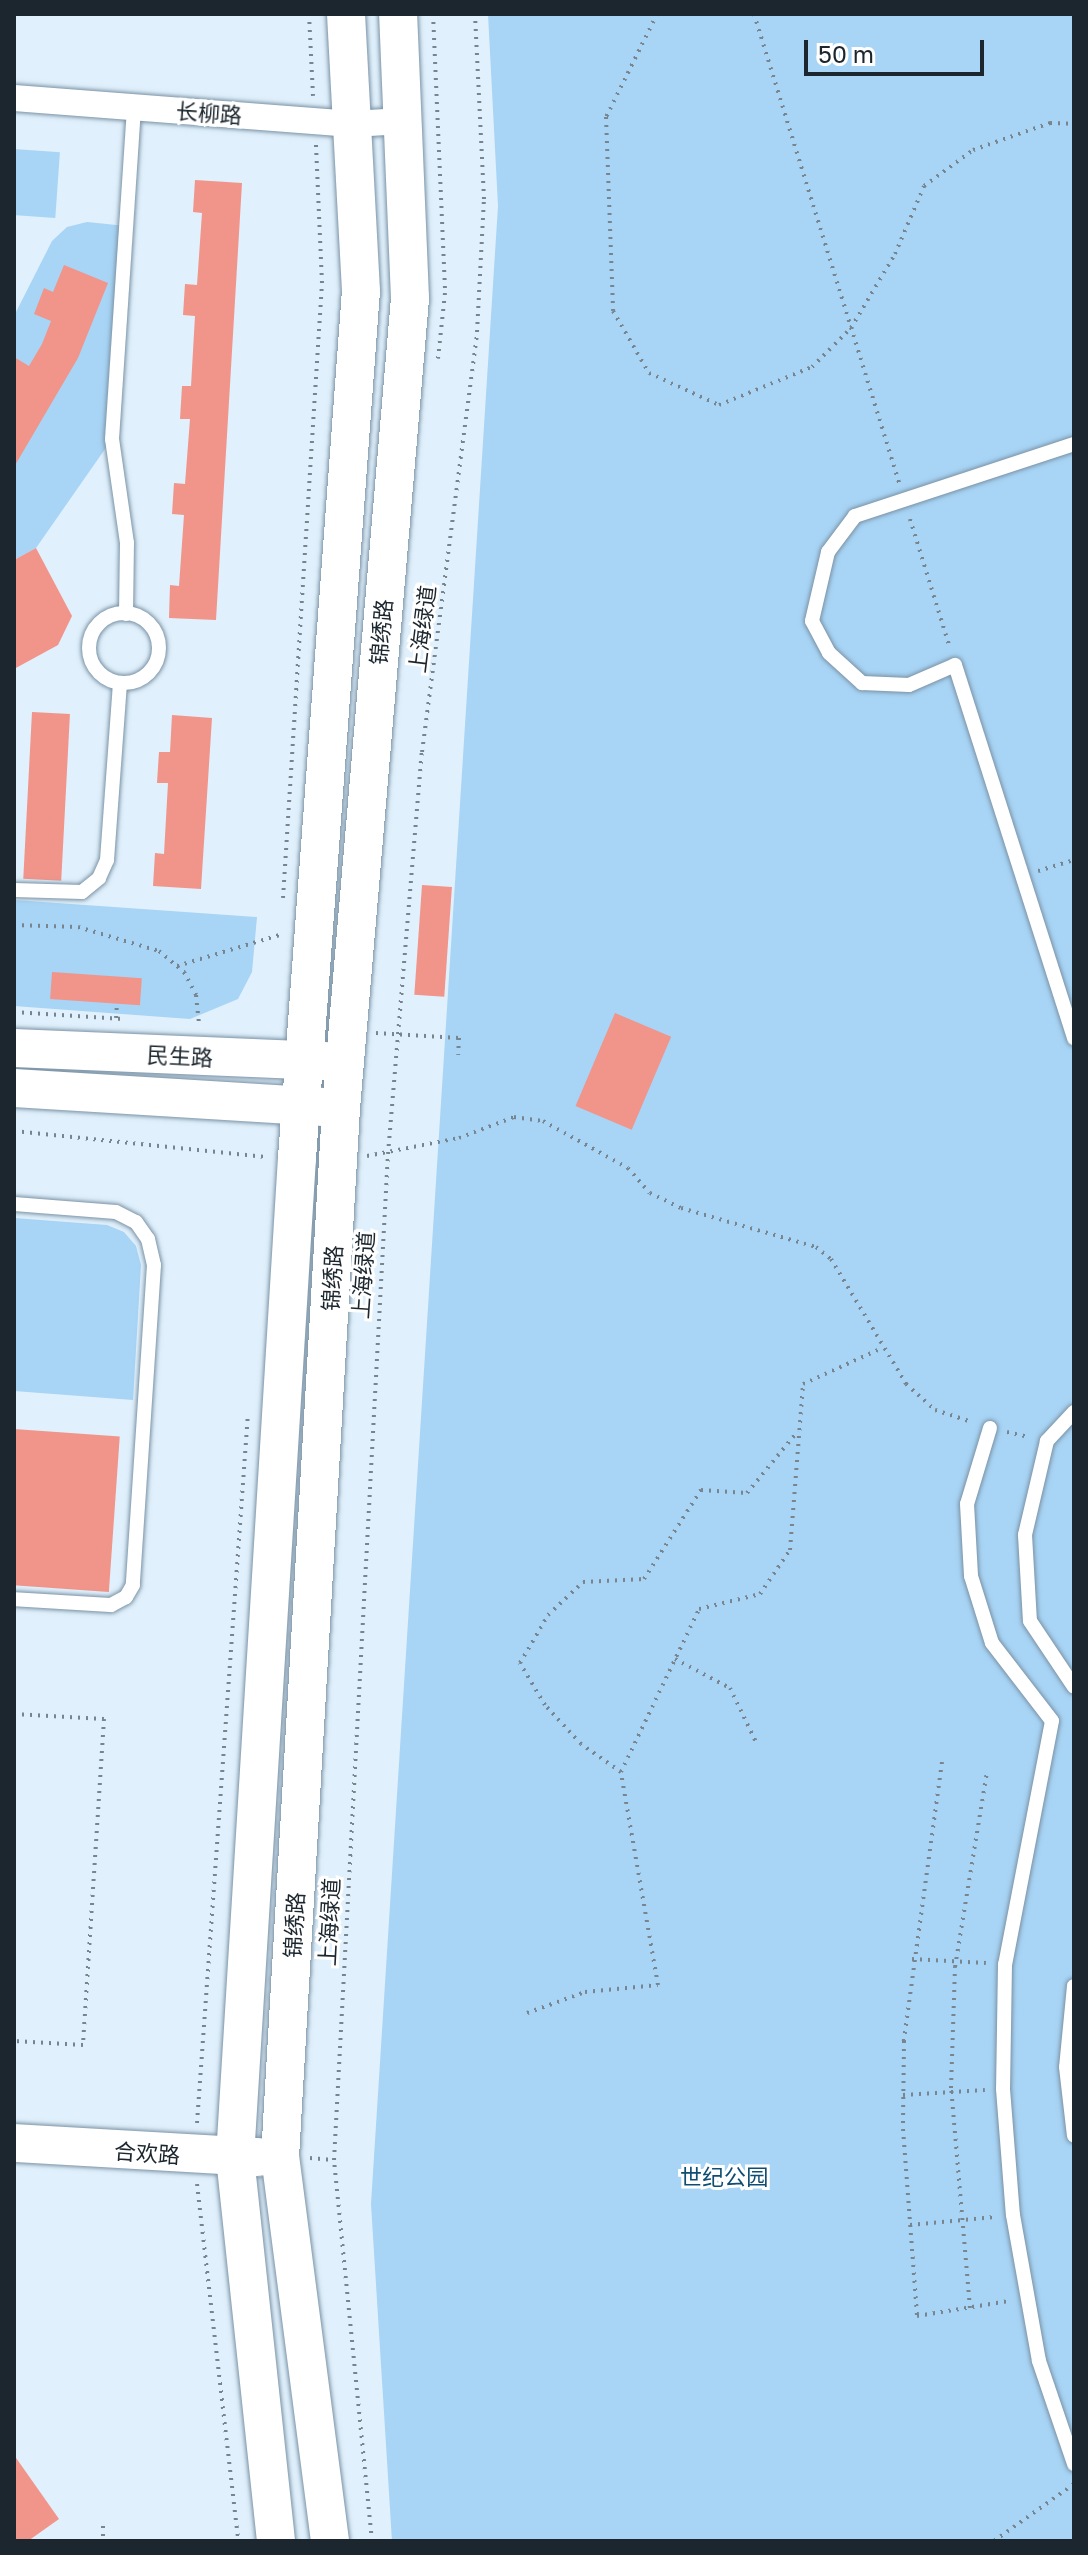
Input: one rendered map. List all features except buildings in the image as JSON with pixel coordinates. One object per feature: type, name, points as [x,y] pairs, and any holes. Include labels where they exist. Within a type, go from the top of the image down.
[{"type":"main road","name":"锦绣路","points":[[276,2541],[235,2157],[297,1158],[361,291],[346,14]]},
{"type":"main road","name":"锦绣路","points":[[330,2541],[280,2157],[349,1158],[341,1108],[358,1054],[410,298],[398,14]]},
{"type":"main road","name":"民生路","points":[[14,1048],[305,1059],[358,1054]]},
{"type":"main road","name":"民生路","points":[[14,1088],[341,1108]]},
{"type":"main road","name":"合欢路","points":[[14,2143],[280,2157]]},
{"type":"street","name":"长柳路","points":[[14,98],[352,124],[403,121]]},
{"type":"lane","points":[[126,614],[127,543],[112,439],[134,107]]},
{"type":"lane","points":[[1074,444],[855,516],[828,552],[812,621],[829,653],[862,683],[909,685],[955,665],[1074,1038]]},
{"type":"lane","points":[[126,614],[151,627],[159,647],[143,677],[120,683],[99,673],[89,651],[102,621],[126,614]]},
{"type":"lane","points":[[14,890],[82,892],[99,878],[107,860],[120,683]]},
{"type":"lane","points":[[14,1204],[116,1212],[142,1231],[154,1265],[133,1585],[126,1597],[111,1605],[14,1599]]},
{"type":"lane","points":[[1074,1412],[1047,1441],[1025,1535],[1030,1621],[1074,1687]]},
{"type":"lane","points":[[990,1428],[967,1504],[971,1576],[992,1643],[1052,1721],[1005,1964],[1003,2089],[1013,2215],[1039,2361],[1074,2464]]},
{"type":"lane","points":[[1074,1986],[1066,2067],[1074,2136]]},
{"type":"path","points":[[433,14],[445,293],[437,372]]},
{"type":"path","name":"上海绿道","points":[[372,2541],[334,2160],[388,1154],[422,752],[477,332],[484,199],[475,14]]},
{"type":"path","points":[[657,14],[606,117],[613,311],[649,373],[719,405],[812,367],[851,328],[895,254],[924,186],[973,150],[1050,123],[1074,124]]},
{"type":"path","points":[[754,14],[955,665]]},
{"type":"path","points":[[1020,876],[1074,860]]},
{"type":"path","points":[[14,925],[78,927],[159,951],[177,966],[196,995],[199,1024]]},
{"type":"path","points":[[177,966],[280,935]]},
{"type":"path","points":[[116,1019],[117,1004]]},
{"type":"path","points":[[358,1054],[372,1033],[373,1017]]},
{"type":"path","points":[[372,1033],[459,1038],[458,1055]]},
{"type":"path","points":[[349,1158],[388,1154],[459,1138],[514,1117],[543,1121],[628,1168],[650,1193],[671,1203],[816,1247],[831,1259],[880,1349],[906,1384],[935,1410],[990,1428],[1047,1441]]},
{"type":"path","points":[[14,1131],[297,1158]]},
{"type":"path","points":[[527,2013],[585,1992],[658,1985],[621,1772],[699,1609],[760,1594],[790,1550],[803,1384],[880,1349]]},
{"type":"path","points":[[621,1772],[563,1725],[520,1663],[548,1615],[583,1582],[644,1579],[701,1490],[747,1493],[799,1429]]},
{"type":"path","points":[[675,1659],[730,1688],[756,1742]]},
{"type":"path","points":[[14,1714],[104,1719],[83,2045],[14,2041]]},
{"type":"path","points":[[942,1762],[912,1959],[903,2095],[917,2316],[1028,2298]]},
{"type":"path","points":[[970,2308],[952,2093],[956,1961],[987,1772]]},
{"type":"path","points":[[912,1959],[1005,1964]]},
{"type":"path","points":[[903,2095],[1003,2089]]},
{"type":"path","points":[[910,2225],[1013,2215]]},
{"type":"path","points":[[994,2541],[1074,2484]]},
{"type":"path","points":[[103,2526],[103,2541]]},
{"type":"green space","name":"世纪公园","points":[[488,14],[1074,14],[1074,2541],[392,2541],[371,2204],[498,206]]},
{"type":"green space","points":[[14,149],[60,152],[55,218],[14,215]]},
{"type":"green space","points":[[87,222],[126,226],[112,439],[36,548],[14,560],[14,316],[52,241],[67,227]]},
{"type":"green space","points":[[14,900],[257,917],[252,972],[238,999],[190,1019],[14,1006]]},
{"type":"green space","points":[[14,1218],[107,1225],[124,1232],[136,1246],[141,1265],[133,1400],[14,1391]]}]
